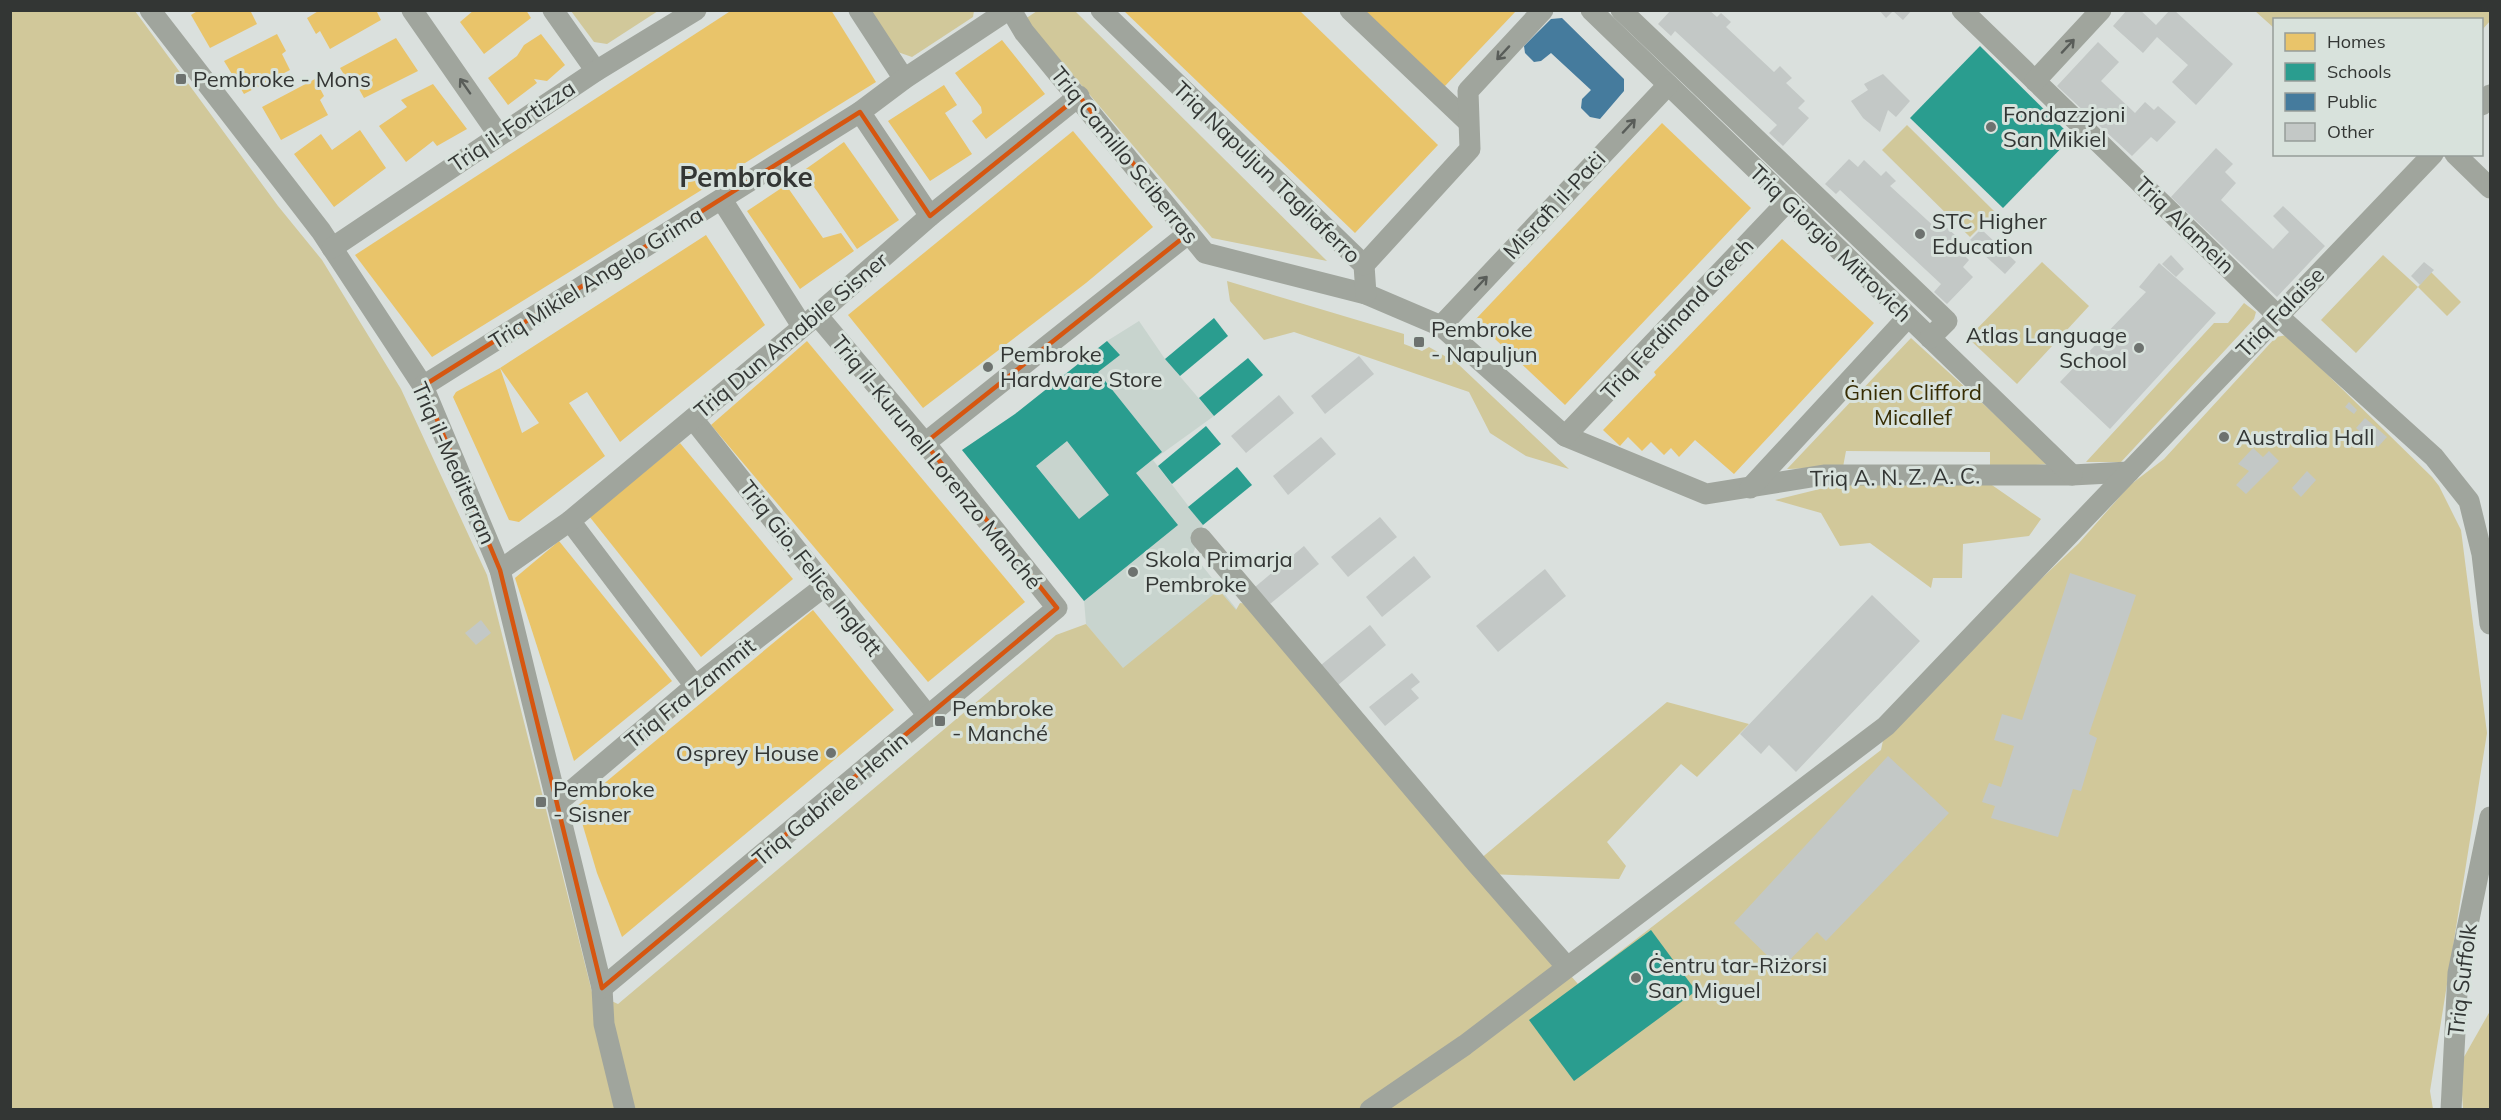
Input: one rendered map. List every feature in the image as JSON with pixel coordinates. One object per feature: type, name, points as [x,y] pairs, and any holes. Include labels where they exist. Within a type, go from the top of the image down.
[{"type":"street","name":"Triq il-Mediterran","points":[[150,10],[332,248],[423,386],[500,570],[602,988],[604,1024],[625,1110]]},
{"type":"street","points":[[412,10],[498,134]]},
{"type":"street","points":[[553,10],[596,70]]},
{"type":"street","name":"Triq il-Fortizza","points":[[332,248],[498,134],[596,70],[696,10]]},
{"type":"street","points":[[859,10],[904,79]]},
{"type":"street","name":"Triq Mikiel Angelo Grima","points":[[423,386],[860,112],[904,79],[1010,10]]},
{"type":"street","name":"Triq Camillo Sciberras","points":[[1010,10],[1024,32],[1079,96],[1205,253],[1366,294]]},
{"type":"street","name":"Triq Napuljun Tagliaferro","points":[[1101,10],[1364,265],[1366,294],[1441,326],[1565,436]]},
{"type":"street","points":[[1350,10],[1468,122]]},
{"type":"street","points":[[1364,265],[1470,149],[1468,91],[1543,10]]},
{"type":"street","name":"Triq Giorgio Mitrovich","points":[[1591,10],[2072,475]]},
{"type":"street","points":[[1621,10],[1947,321],[1930,338]]},
{"type":"street","name":"Triq Alamein","points":[[1962,10],[2277,315]]},
{"type":"street","points":[[2035,81],[2101,10]]},
{"type":"street","name":"Misraħ il-Paċi","points":[[1441,326],[1668,85]]},
{"type":"street","name":"Triq Dun Amabile Sisner","points":[[500,570],[570,521],[810,321],[930,216],[1079,96]]},
{"type":"street","points":[[860,112],[930,216]]},
{"type":"street","name":"Triq Falaise","points":[[1370,1110],[1465,1045],[1886,726],[2431,156]]},
{"type":"street","points":[[2457,156],[2490,188]]},
{"type":"street","name":"Triq il-Kurunell Lorenzo Manché","points":[[722,200],[810,321],[925,444],[1057,608]]},
{"type":"street","name":"Triq Ferdinand Grech","points":[[1565,436],[1788,201]]},
{"type":"street","points":[[925,444],[1189,233]]},
{"type":"street","points":[[2277,315],[2434,456],[2469,501],[2482,554],[2490,624]]},
{"type":"street","points":[[1750,488],[1908,317]]},
{"type":"street","name":"Triq Gio. Felice Inglott","points":[[693,419],[929,717]]},
{"type":"street","name":"Triq A. N. Z. A. C.","points":[[1565,436],[1706,494],[1824,475],[2072,475],[2129,472]]},
{"type":"street","points":[[570,521],[696,686]]},
{"type":"street","points":[[1201,538],[1567,967]]},
{"type":"street","name":"Triq Fra Zammit","points":[[557,803],[696,686],[825,586]]},
{"type":"street","name":"Triq Gabriele Henin","points":[[602,988],[1057,608]]},
{"type":"street","name":"Triq Suffolk","points":[[2451,1110],[2458,973],[2490,817]]},
{"type":"highlighted area","points":[[1079,96],[1189,233],[925,443],[1057,608],[602,988],[500,570],[423,386],[860,112],[930,216]]},
{"type":"shaded area","name":"Skola Primarja Pembroke","points":[[1139,321],[1165,359],[1214,416],[1153,460],[1203,525],[1193,554],[1317,711],[1123,669],[1086,624],[1084,600],[962,450],[1015,414],[1107,341]]},
{"type":"green space","points":[[2490,10],[2490,21],[2483,29],[2483,18],[2273,18],[2273,27],[2255,11]]},
{"type":"green space","points":[[10,11],[135,11],[278,206],[322,260],[401,389],[487,575],[592,992],[618,1004],[1056,635],[1086,624],[1123,668],[1219,590],[1236,610],[1240,603],[1249,604],[1332,704],[1578,984],[1881,750],[1886,726],[2079,543],[2130,485],[2164,459],[2276,337],[2287,335],[2432,477],[2439,486],[2461,530],[2487,733],[2430,1091],[2433,1109],[11,1109]]},
{"type":"green space","points":[[571,11],[658,11],[607,44],[594,42]]},
{"type":"green space","points":[[865,11],[974,11],[973,17],[912,57],[892,50]]},
{"type":"green space","points":[[1037,11],[1075,11],[1327,261],[1212,238],[1025,19]]},
{"type":"green space","points":[[1907,125],[1995,212],[1970,237],[1882,150]]},
{"type":"green space","points":[[2383,255],[2418,287],[2356,353],[2321,320]]},
{"type":"green space","points":[[2042,262],[2089,306],[2017,384],[1968,338]]},
{"type":"green space","points":[[2431,272],[2461,302],[2447,316],[2418,287]]},
{"type":"green space","points":[[1227,281],[1404,334],[1404,344],[1422,351],[1429,347],[1457,363],[1569,469],[1526,456],[1490,433],[1469,392],[1294,332],[1264,340],[1230,301]]},
{"type":"green space","points":[[2244,303],[2256,312],[2254,319],[2121,462],[2086,462],[2214,323],[2228,323]]},
{"type":"green space","name":"Ġnien Clifford Micallef","points":[[1911,338],[2049,464],[1990,468],[1990,452],[1846,451],[1843,467],[1787,469]]},
{"type":"green space","points":[[1989,483],[2041,519],[2029,536],[1963,544],[1962,578],[1933,578],[1931,588],[1870,543],[1840,546],[1821,513],[1775,500],[1836,485]]},
{"type":"green space","points":[[1667,702],[1749,724],[1697,777],[1681,764],[1607,842],[1626,866],[1619,879],[1488,874],[1479,860]]},
{"type":"green space","points":[[2490,1011],[2489,1109],[2463,1109],[2460,1064]]},
{"type":"building: Homes","points":[[199,10],[250,10],[257,24],[210,48],[191,15]]},
{"type":"building: Homes","points":[[320,10],[376,10],[381,20],[330,49],[320,31],[316,34],[307,18]]},
{"type":"building: Homes","points":[[474,10],[526,10],[531,18],[484,54],[460,22]]},
{"type":"building: Homes","points":[[732,10],[831,10],[876,82],[432,357],[355,255]]},
{"type":"building: Homes","points":[[1123,10],[1299,10],[1438,145],[1355,233]]},
{"type":"building: Homes","points":[[1364,10],[1517,10],[1444,87]]},
{"type":"building: Homes","points":[[277,34],[286,51],[282,54],[290,70],[244,94],[224,61]]},
{"type":"building: Homes","points":[[541,34],[565,65],[547,81],[534,79],[537,83],[508,105],[488,78],[517,56],[524,45]]},
{"type":"building: Homes","points":[[396,38],[418,71],[364,98],[355,82],[350,84],[340,68]]},
{"type":"building: Homes","points":[[1002,40],[1045,94],[986,139],[972,121],[982,113],[981,107],[955,73]]},
{"type":"building: Homes","points":[[315,79],[324,96],[320,100],[328,115],[281,140],[262,107]]},
{"type":"building: Homes","points":[[433,84],[467,129],[437,146],[433,141],[406,162],[379,126],[407,107],[401,100]]},
{"type":"building: Homes","points":[[944,85],[957,105],[945,113],[972,154],[930,181],[888,121]]},
{"type":"building: Homes","points":[[1662,123],[1751,208],[1565,405],[1475,320]]},
{"type":"building: Homes","points":[[360,130],[386,168],[334,207],[294,154],[321,134],[332,150]]},
{"type":"building: Homes","points":[[1073,131],[1153,227],[1086,283],[923,408],[848,315]]},
{"type":"building: Homes","points":[[844,142],[899,220],[857,249],[803,171]]},
{"type":"building: Homes","points":[[786,185],[823,238],[841,233],[854,251],[800,289],[747,211]]},
{"type":"building: Homes","points":[[706,235],[765,325],[620,442],[587,392],[569,403],[605,456],[519,522],[509,520],[453,397],[456,392],[500,368]],"holes":[[[500,368],[539,423],[522,433]]]},
{"type":"building: Homes","points":[[1782,239],[1874,323],[1734,474],[1695,440],[1679,457],[1671,448],[1664,455],[1651,442],[1642,451],[1628,437],[1620,446],[1603,430],[1656,375],[1654,372]]},
{"type":"building: Homes","points":[[807,341],[1025,602],[928,682],[711,425]]},
{"type":"building: Homes","points":[[680,443],[793,579],[701,657],[589,516]]},
{"type":"building: Homes","points":[[559,541],[672,681],[574,761],[515,578]]},
{"type":"building: Homes","points":[[813,610],[894,710],[622,937],[597,873],[577,806]]},
{"type":"building: Schools","name":"Fondazzjoni San Mikiel","points":[[1980,46],[2072,137],[2003,208],[1910,118]]},
{"type":"building: Schools","points":[[1214,318],[1228,336],[1180,376],[1165,359]]},
{"type":"building: Schools","points":[[1107,341],[1120,355],[1098,372],[1162,452],[1136,473],[1178,525],[1084,601],[962,450],[1015,414]],"holes":[[[1067,441],[1109,495],[1079,519],[1036,466]]]},
{"type":"building: Schools","points":[[1248,358],[1263,375],[1214,416],[1199,398]]},
{"type":"building: Schools","points":[[1206,426],[1221,444],[1172,484],[1158,466]]},
{"type":"building: Schools","points":[[1237,467],[1252,485],[1203,525],[1188,507]]},
{"type":"building: Schools","points":[[1651,930],[1696,991],[1574,1081],[1529,1020]]},
{"type":"building: Public","points":[[1562,18],[1624,79],[1624,91],[1600,119],[1590,117],[1581,108],[1582,99],[1591,90],[1551,53],[1541,61],[1534,62],[1525,53],[1524,46],[1551,19]]},
{"type":"building: Other","points":[[1671,10],[1709,10],[1717,17],[1721,13],[1731,22],[1726,27],[1774,72],[1780,66],[1792,78],[1786,83],[1805,101],[1798,108],[1809,118],[1783,146],[1769,133],[1777,125],[1675,31],[1671,36],[1658,24]]},
{"type":"building: Other","points":[[1879,10],[1912,10],[1903,20],[1893,11],[1886,18]]},
{"type":"building: Other","points":[[2127,10],[2140,10],[2156,25],[2170,10],[2174,10],[2233,64],[2196,105],[2172,82],[2188,65],[2157,37],[2143,53],[2113,26]]},
{"type":"building: Other","points":[[2098,42],[2119,62],[2101,81],[2135,113],[2145,102],[2154,110],[2158,106],[2176,122],[2157,142],[2151,137],[2132,156],[2057,86]]},
{"type":"building: Other","points":[[1883,74],[1910,101],[1896,117],[1888,110],[1880,132],[1863,118],[1851,101],[1868,90],[1864,84]]},
{"type":"building: Other","points":[[2216,148],[2233,164],[2225,172],[2236,183],[2221,200],[2273,249],[2289,232],[2273,216],[2283,206],[2325,246],[2277,297],[2171,197]]},
{"type":"building: Other","name":"STC Higher Education","points":[[1849,159],[1858,167],[1864,160],[1881,176],[1886,171],[1896,181],[1890,186],[1939,231],[1944,225],[1956,236],[1951,242],[1969,260],[1963,267],[1973,277],[1947,304],[1934,292],[1941,284],[1840,190],[1836,194],[1825,184]]},
{"type":"building: Other","points":[[1981,229],[2016,262],[2005,274],[1969,241]]},
{"type":"building: Other","points":[[2171,255],[2184,269],[2176,277],[2162,264]]},
{"type":"building: Other","points":[[2424,262],[2434,270],[2420,285],[2411,276]]},
{"type":"building: Other","name":"Atlas Language School","points":[[2159,263],[2216,313],[2110,429],[2060,382],[2146,292],[2139,287]]},
{"type":"building: Other","points":[[1359,356],[1374,374],[1325,414],[1311,396]]},
{"type":"building: Other","points":[[1279,395],[1294,413],[1246,453],[1231,436]]},
{"type":"building: Other","points":[[2349,402],[2357,410],[2354,414],[2345,407]]},
{"type":"building: Other","points":[[2365,418],[2387,437],[2378,447],[2356,428]]},
{"type":"building: Other","points":[[1321,437],[1336,454],[1288,495],[1273,476]]},
{"type":"building: Other","points":[[2253,448],[2263,457],[2269,451],[2279,461],[2246,494],[2236,485],[2249,471],[2238,464]]},
{"type":"building: Other","points":[[2307,471],[2316,480],[2301,497],[2292,488]]},
{"type":"building: Other","points":[[1380,517],[1397,537],[1348,577],[1331,557]]},
{"type":"building: Other","points":[[1304,546],[1319,564],[1270,604],[1255,587]]},
{"type":"building: Other","points":[[1414,556],[1431,577],[1382,617],[1366,597]]},
{"type":"building: Other","points":[[1545,569],[1566,596],[1498,652],[1476,626]]},
{"type":"building: Other","points":[[2070,573],[2136,595],[2089,734],[2097,738],[2081,791],[2073,789],[2058,837],[1991,818],[1995,806],[1982,802],[1989,783],[2001,787],[2014,746],[1994,740],[2002,714],[2022,720]]},
{"type":"building: Other","points":[[1872,595],[1920,641],[1796,772],[1769,745],[1761,754],[1740,734]]},
{"type":"building: Other","points":[[481,620],[491,633],[476,645],[465,633]]},
{"type":"building: Other","points":[[1370,625],[1386,645],[1338,685],[1321,665]]},
{"type":"building: Other","points":[[1412,673],[1420,682],[1411,689],[1419,698],[1385,726],[1369,707]]},
{"type":"building: Other","points":[[1888,756],[1949,813],[1826,941],[1817,932],[1781,969],[1734,923]]},
{"type":"place","name":"Pembroke - Mons","points":[[181,79]]},
{"type":"place","name":"Fondazzjoni San Mikiel","points":[[1991,127]]},
{"type":"place","name":"STC Higher Education","points":[[1920,234]]},
{"type":"place","name":"Pembroke - Napuljun","points":[[1419,342]]},
{"type":"place","name":"Atlas Language School","points":[[2139,348]]},
{"type":"place","name":"Pembroke Hardware Store","points":[[988,367]]},
{"type":"place","name":"Australia Hall","points":[[2224,437]]},
{"type":"place","name":"Skola Primarja Pembroke","points":[[1133,572]]},
{"type":"place","name":"Pembroke - Manché","points":[[940,721]]},
{"type":"place","name":"Osprey House","points":[[831,753]]},
{"type":"place","name":"Pembroke - Sisner","points":[[541,802]]},
{"type":"place","name":"Ċentru tar-Riżorsi San Miguel","points":[[1636,978]]},
{"type":"district","name":"Pembroke","points":[[746,177]]}]
